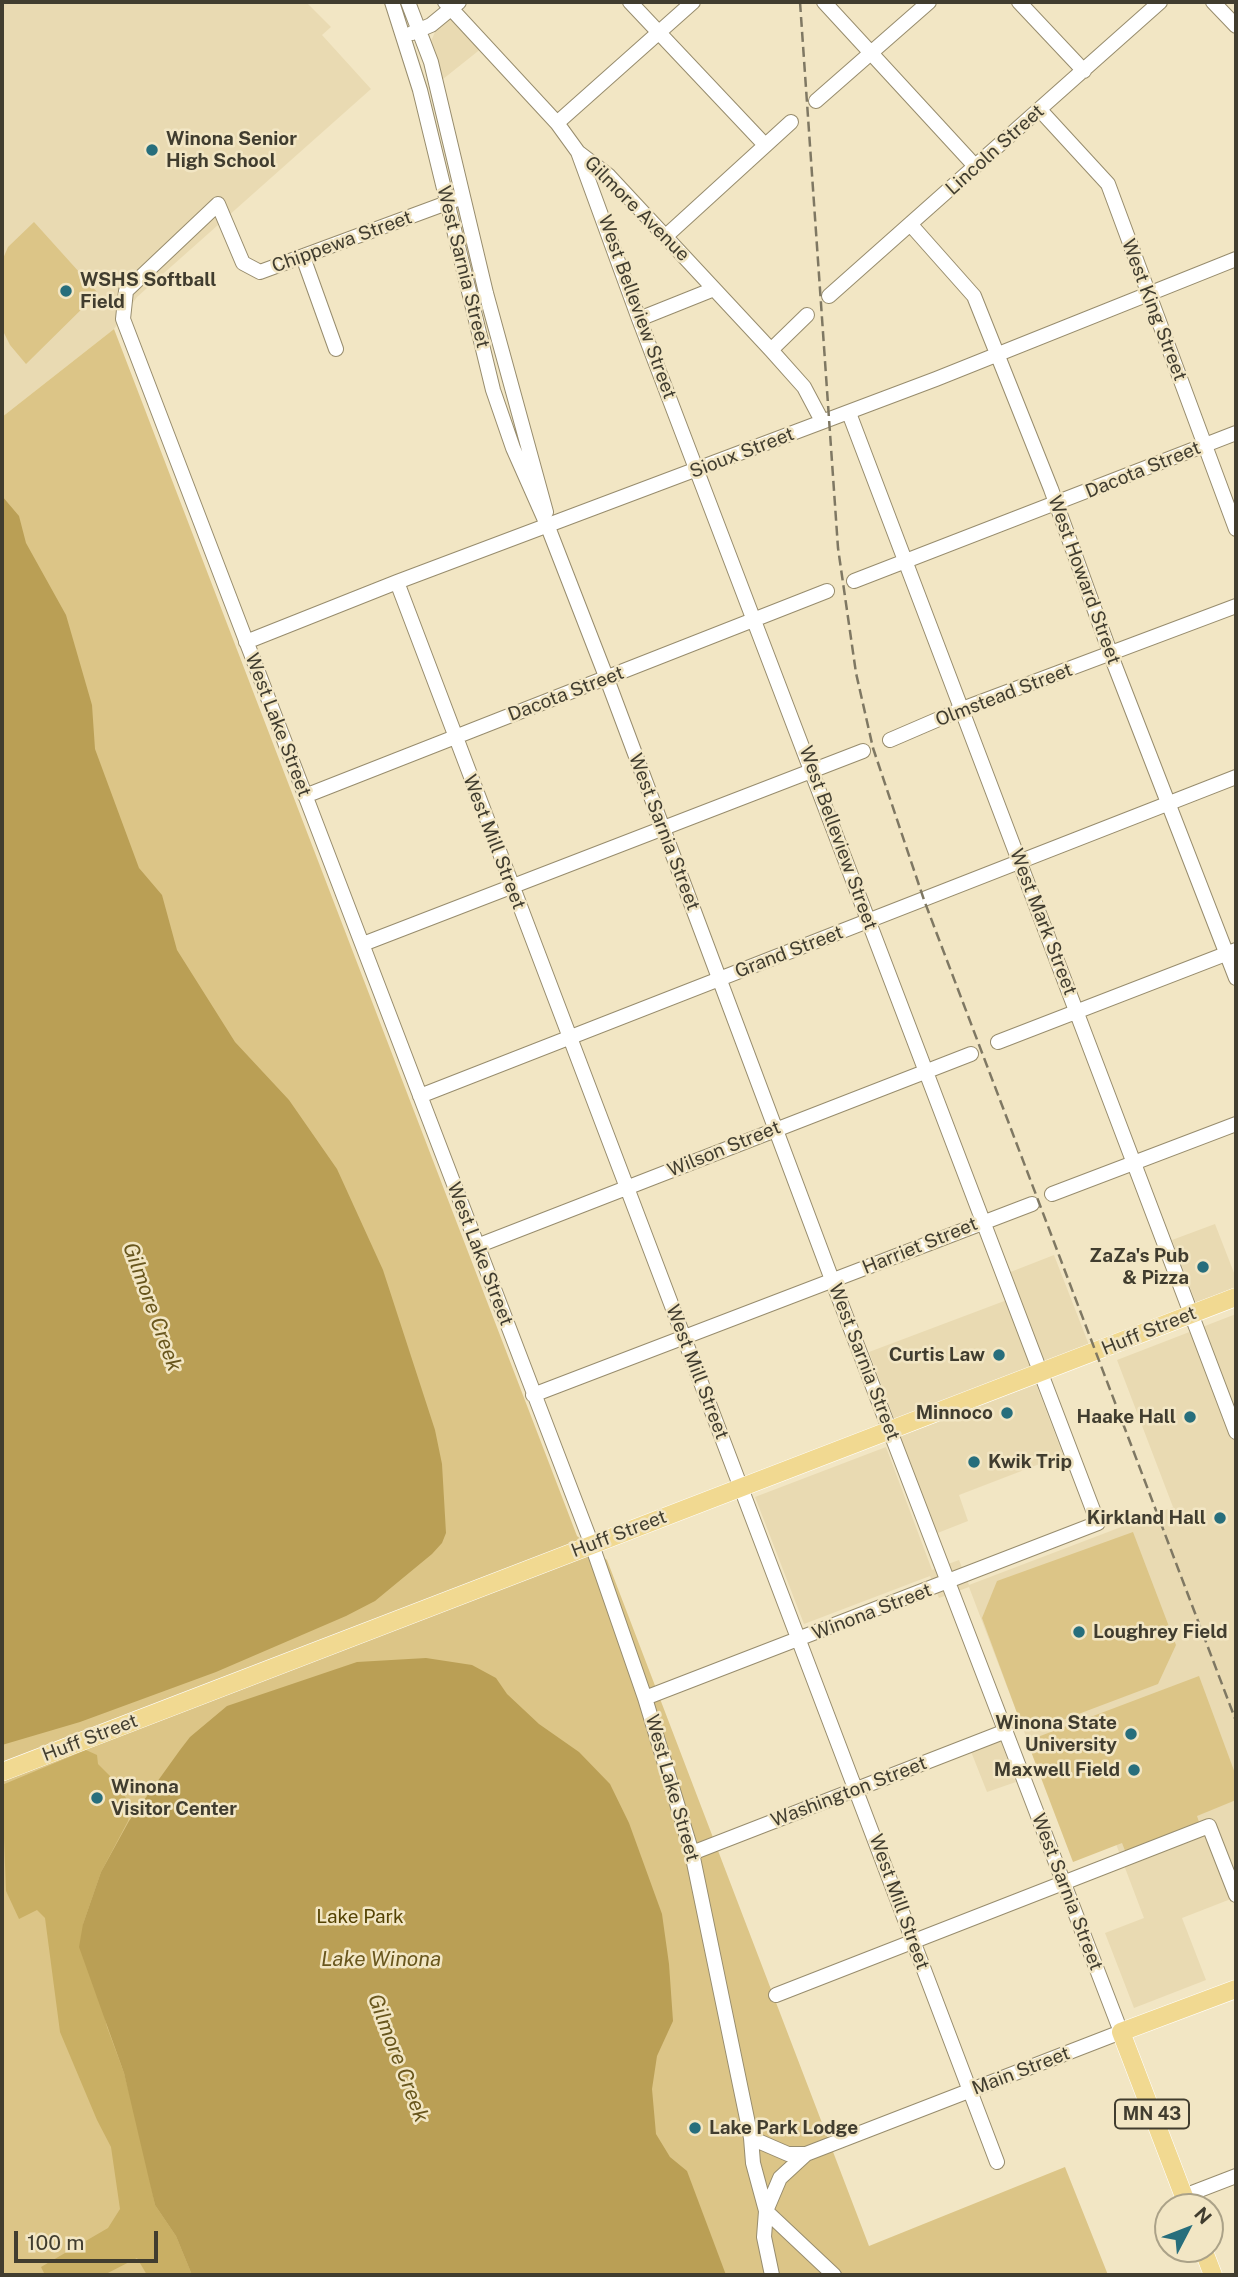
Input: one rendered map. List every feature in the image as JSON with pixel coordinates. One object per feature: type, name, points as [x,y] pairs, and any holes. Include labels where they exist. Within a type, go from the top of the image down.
[{"type":"main road","name":"Huff Street","points":[[2,1772],[1236,1297]]},
{"type":"main road","name":"Main Street","points":[[1121,2032],[1236,1989]]},
{"type":"main road","name":"West Sarnia Street","points":[[1121,2032],[1183,2193]]},
{"type":"street","name":"West Sarnia Street","points":[[392,2],[404,36],[493,390],[531,493],[548,527],[607,680],[890,1431],[1121,2032]]},
{"type":"street","name":"West Sarnia Street","points":[[408,2],[420,30],[519,419],[542,490],[548,527]]},
{"type":"street","points":[[630,2],[765,145]]},
{"type":"street","points":[[556,122],[693,2]]},
{"type":"street","points":[[824,2],[975,166]]},
{"type":"street","points":[[816,101],[929,2]]},
{"type":"street","points":[[1019,2],[1084,71]]},
{"type":"street","name":"Lincoln Street","points":[[829,296],[1160,2]]},
{"type":"street","points":[[1213,2],[1236,26]]},
{"type":"street","points":[[404,36],[420,30],[452,4]]},
{"type":"street","name":"Gilmore Avenue","points":[[452,4],[556,122],[578,152],[596,163],[804,387],[822,421]]},
{"type":"street","name":"West King Street","points":[[1040,110],[1108,184],[1236,529]]},
{"type":"street","points":[[666,236],[791,122]]},
{"type":"street","name":"West Belleview Street","points":[[578,152],[639,319],[1098,1523]]},
{"type":"street","name":"Chippewa Street","points":[[123,318],[126,290],[218,204],[243,263],[260,272],[463,197]]},
{"type":"street","name":"West Howard Street","points":[[911,225],[974,296],[1057,505],[1167,805],[1231,952],[1236,978]]},
{"type":"street","points":[[303,257],[335,349]]},
{"type":"street","name":"Sioux Street","points":[[246,642],[397,582],[849,413],[1236,259]]},
{"type":"street","points":[[639,319],[714,289]]},
{"type":"street","points":[[771,350],[807,315]]},
{"type":"street","name":"West Lake Street","points":[[123,318],[592,1545],[645,1698],[692,1853],[751,2138],[753,2163],[766,2211]]},
{"type":"street","name":"West Mark Street","points":[[849,413],[1236,1432]]},
{"type":"street","name":"Dacota Street","points":[[854,581],[1057,505],[1236,433]]},
{"type":"street","name":"West Mill Street","points":[[397,582],[625,1189],[800,1639],[998,2162]]},
{"type":"street","name":"Dacota Street","points":[[305,796],[607,680],[827,591]]},
{"type":"street","name":"Olmstead Street","points":[[890,740],[962,709],[1236,606]]},
{"type":"street","points":[[363,944],[863,751]]},
{"type":"street","name":"Grand Street","points":[[420,1096],[1236,777]]},
{"type":"street","points":[[998,1042],[1231,952]]},
{"type":"street","name":"Wilson Street","points":[[477,1246],[971,1054]]},
{"type":"street","points":[[1052,1194],[1236,1124]]},
{"type":"street","name":"Harriet Street","points":[[533,1395],[1032,1204]]},
{"type":"street","name":"Winona Street","points":[[645,1698],[1098,1523]]},
{"type":"street","name":"Washington Street","points":[[692,1853],[1006,1731]]},
{"type":"street","points":[[776,1995],[1209,1826],[1236,1895]]},
{"type":"street","name":"Main Street","points":[[766,2211],[780,2178],[806,2154],[1121,2032]]},
{"type":"street","points":[[751,2138],[788,2154],[806,2154]]},
{"type":"street","points":[[1203,2193],[1236,2176]]},
{"type":"street","points":[[766,2211],[764,2237],[772,2275]]},
{"type":"street","points":[[766,2211],[808,2254],[834,2275]]},
{"type":"shaded area","name":"Winona Senior High School","points":[[2,2],[306,2],[331,27],[322,35],[371,89],[137,297],[114,329],[2,417]]},
{"type":"shaded area","points":[[452,16],[482,48],[443,79],[431,41],[436,30]]},
{"type":"shaded area","points":[[1215,1224],[1236,1278],[1236,1287],[1196,1303],[1172,1240]]},
{"type":"shaded area","points":[[1054,1255],[1089,1345],[1044,1363],[1008,1273]]},
{"type":"shaded area","points":[[1007,1300],[1033,1369],[895,1421],[869,1352]]},
{"type":"shaded area","name":"Winona State University","points":[[1236,1314],[1236,1897],[1182,1918],[1206,1980],[1134,2008],[1105,1933],[1144,1918],[1116,1844],[1073,1860],[969,1587],[939,1598],[930,1576],[804,1624],[755,1497],[886,1447],[932,1570],[959,1560],[969,1585],[1173,1507],[1117,1360]]},
{"type":"shaded area","points":[[1036,1384],[1063,1455],[959,1495],[968,1521],[935,1534],[898,1437]]},
{"type":"shaded area","points":[[999,1737],[1016,1782],[987,1792],[970,1749]]},
{"type":"shaded area","points":[[86,1750],[97,1755],[98,1764],[115,1781],[131,1806],[128,1821],[101,1872],[83,1924],[107,2027],[124,2073],[141,2138],[155,2205],[176,2236],[192,2275],[147,2275],[137,2258],[104,2275],[45,2275],[41,2267],[108,2228],[120,2209],[111,2147],[60,2032],[45,1918],[37,1910],[19,1919],[6,1891],[2,1785]]},
{"type":"green space","points":[[34,222],[98,293],[26,364],[10,345],[2,329],[2,261],[8,247]]},
{"type":"green space","name":"Lake Park","points":[[114,329],[577,1536],[607,1560],[869,2246],[1065,2167],[1108,2275],[2,2275],[2,417]]},
{"type":"green space","name":"Loughrey Field","points":[[1133,1532],[1176,1645],[1158,1684],[1044,1727],[1020,1721],[982,1618],[997,1581]]},
{"type":"green space","name":"Maxwell Field","points":[[1199,1676],[1236,1776],[1236,1800],[1197,1816],[1200,1825],[1126,1853],[1122,1843],[1073,1862],[1027,1741]]},
{"type":"water","name":"Gilmore Creek","points":[[2,496],[19,516],[26,543],[66,615],[92,705],[95,749],[139,868],[162,895],[177,950],[235,1042],[289,1100],[337,1169],[383,1270],[435,1430],[442,1464],[446,1533],[442,1543],[432,1554],[375,1601],[346,1616],[216,1672],[80,1722],[2,1745]]},
{"type":"water","name":"Lake Winona","points":[[426,1658],[472,1665],[496,1678],[507,1694],[539,1724],[579,1752],[610,1784],[629,1823],[662,1914],[669,1964],[673,2021],[657,2056],[652,2089],[656,2134],[670,2157],[687,2171],[726,2275],[192,2275],[176,2236],[155,2205],[124,2073],[79,1947],[83,1924],[101,1872],[129,1821],[180,1750],[190,1737],[227,1706],[357,1662]]},
{"type":"railway","points":[[800,2],[838,548],[856,673],[873,748],[924,900],[1236,1721]]},
{"type":"place","name":"Winona Senior High School","points":[[152,150]]},
{"type":"place","name":"WSHS Softball Field","points":[[66,291]]},
{"type":"place","name":"ZaZa's Pub & Pizza","points":[[1203,1267]]},
{"type":"place","name":"Curtis Law","points":[[999,1355]]},
{"type":"place","name":"Minnoco","points":[[1007,1413]]},
{"type":"place","name":"Haake Hall","points":[[1190,1417]]},
{"type":"place","name":"Kwik Trip","points":[[974,1462]]},
{"type":"place","name":"Kirkland Hall","points":[[1220,1518]]},
{"type":"place","name":"Loughrey Field","points":[[1079,1632]]},
{"type":"place","name":"Winona State University","points":[[1131,1734]]},
{"type":"place","name":"Maxwell Field","points":[[1134,1770]]},
{"type":"place","name":"Winona Visitor Center","points":[[97,1798]]},
{"type":"place","name":"Lake Park Lodge","points":[[695,2128]]}]
